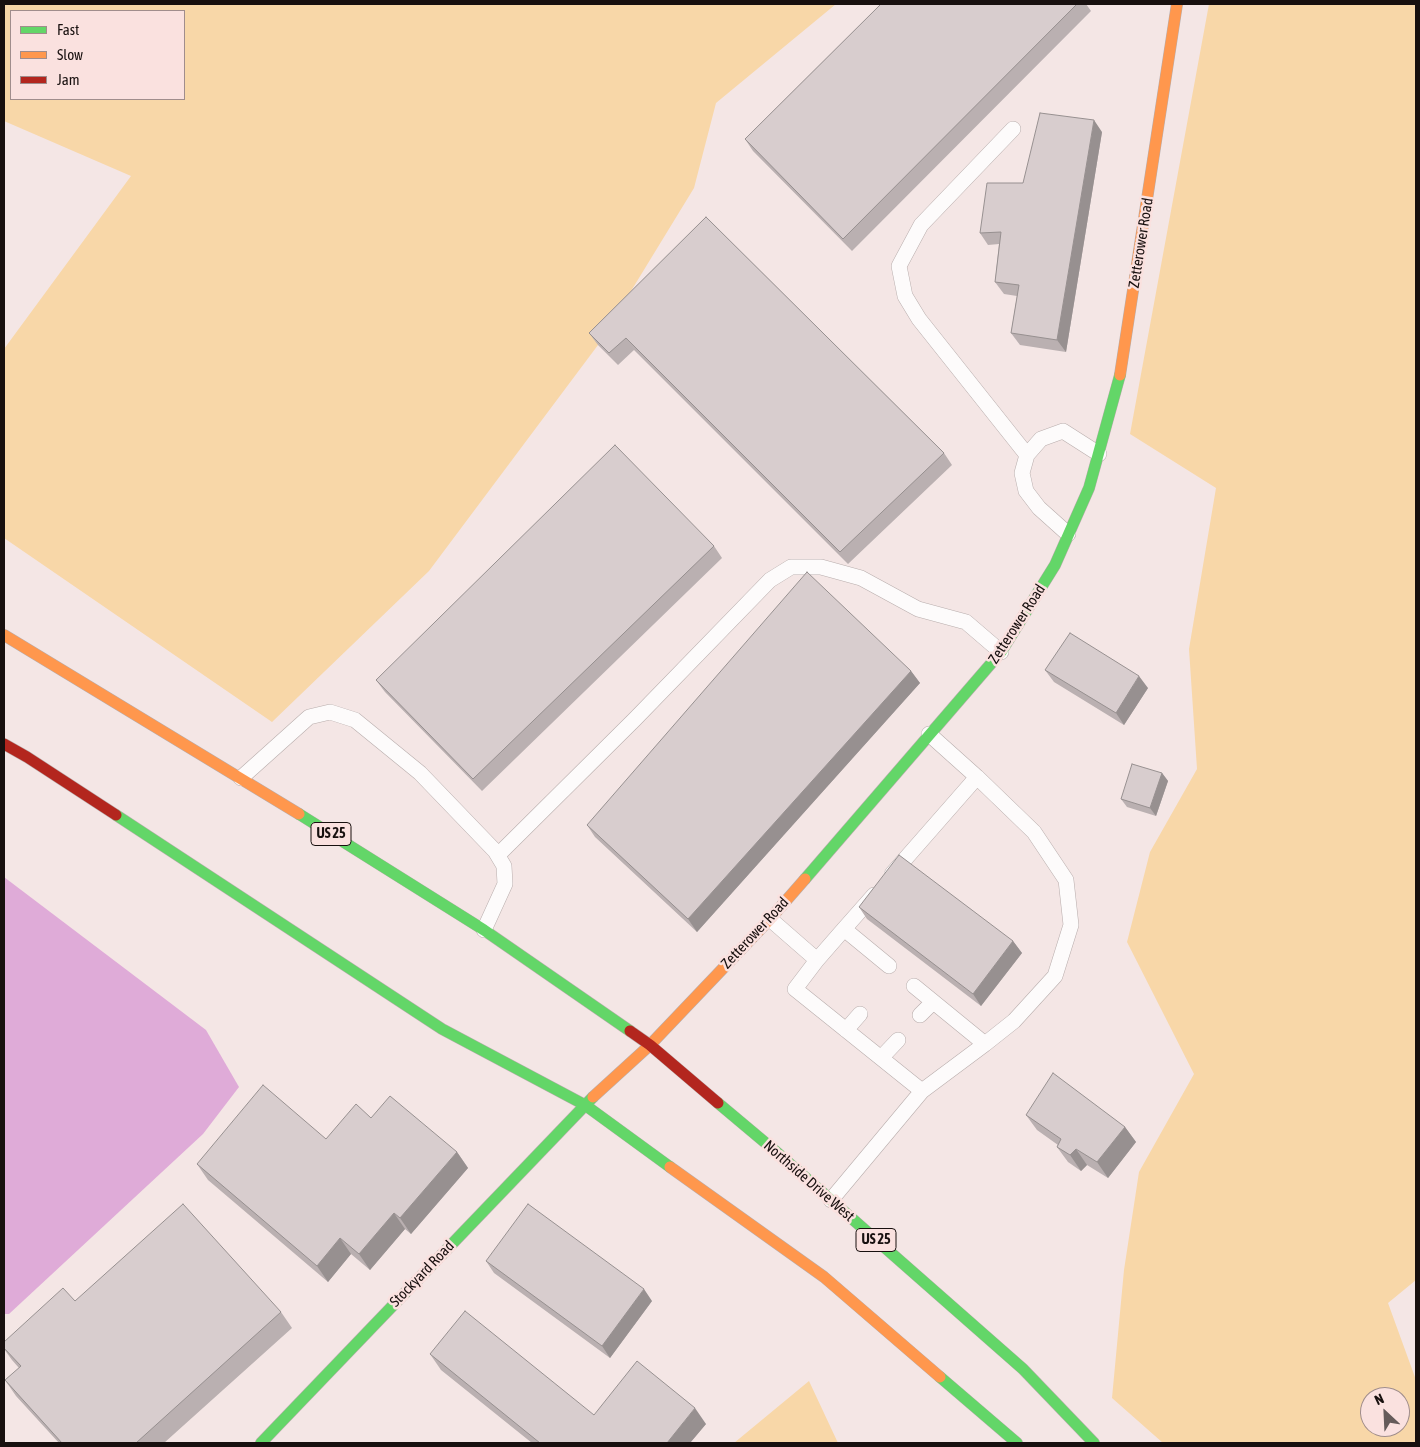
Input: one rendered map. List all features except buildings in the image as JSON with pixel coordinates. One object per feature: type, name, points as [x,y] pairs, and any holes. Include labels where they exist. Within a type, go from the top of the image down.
[{"type":"main road","name":"Zetterower Road","points":[[585,1105],[650,1045],[770,919],[1001,652],[1055,565],[1088,488],[1119,383],[1177,4]]},
{"type":"main road","name":"US 25","points":[[4,635],[241,778],[484,930],[650,1045]]},
{"type":"main road","points":[[4,744],[27,757],[442,1029],[585,1105],[824,1277],[1016,1443]]},
{"type":"main road","name":"Northside Drive West","points":[[650,1045],[831,1200],[1023,1369],[1094,1443]]},
{"type":"main road","name":"Stockyard Road","points":[[260,1443],[585,1105]]},
{"type":"lane","points":[[1014,129],[921,225],[900,266],[906,296],[919,319],[1027,455]]},
{"type":"lane","points":[[1068,534],[1039,508],[1026,491],[1022,473],[1027,455],[1041,439],[1063,432],[1098,454]]},
{"type":"lane","points":[[498,855],[635,719],[770,580],[791,567],[821,567],[861,578],[918,610],[966,622],[1001,652]]},
{"type":"lane","points":[[241,778],[309,717],[330,712],[355,720],[420,772],[496,851],[504,866],[505,884],[484,930]]},
{"type":"lane","points":[[831,1200],[922,1091],[1014,1021],[1054,976],[1072,924],[1066,880],[1034,832],[930,734]]},
{"type":"lane","points":[[922,1091],[794,989],[817,960],[977,777]]},
{"type":"lane","points":[[770,919],[817,960]]},
{"type":"lane","points":[[844,929],[888,966]]},
{"type":"lane","points":[[914,986],[985,1044]]},
{"type":"lane","points":[[920,1015],[933,1002]]},
{"type":"lane","points":[[846,1030],[860,1014]]},
{"type":"lane","points":[[881,1058],[898,1040]]},
{"type":"shaded area","points":[[4,4],[836,4],[716,103],[694,188],[598,345],[429,571],[272,722],[4,538],[4,349],[131,176],[4,121]]},
{"type":"shaded area","points":[[1209,4],[1416,4],[1416,1280],[1388,1303],[1416,1380],[1416,1443],[1163,1443],[1112,1398],[1124,1270],[1139,1172],[1194,1074],[1127,942],[1150,852],[1197,769],[1189,649],[1216,488],[1130,434]]},
{"type":"shaded area","points":[[4,877],[206,1030],[239,1087],[203,1134],[9,1314],[4,1314]]},
{"type":"shaded area","points":[[809,1381],[838,1443],[734,1443]]},
{"type":"traffic: fast","points":[[805,879],[1001,652],[1055,565],[1089,488],[1120,375]]},
{"type":"traffic: fast","points":[[299,814],[484,930],[630,1031]]},
{"type":"traffic: fast","points":[[116,815],[442,1029],[585,1105],[670,1167]]},
{"type":"traffic: fast","points":[[261,1443],[593,1097]]},
{"type":"traffic: fast","points":[[718,1103],[1023,1369],[1094,1443]]},
{"type":"traffic: fast","points":[[940,1377],[1017,1443]]},
{"type":"traffic: slow","points":[[1120,375],[1177,4]]},
{"type":"traffic: slow","points":[[4,635],[299,814]]},
{"type":"traffic: slow","points":[[593,1097],[650,1045],[770,919],[805,879]]},
{"type":"traffic: slow","points":[[670,1167],[824,1277],[940,1377]]},
{"type":"traffic: jam","points":[[4,744],[116,815]]},
{"type":"traffic: jam","points":[[630,1031],[650,1045],[718,1103]]}]
